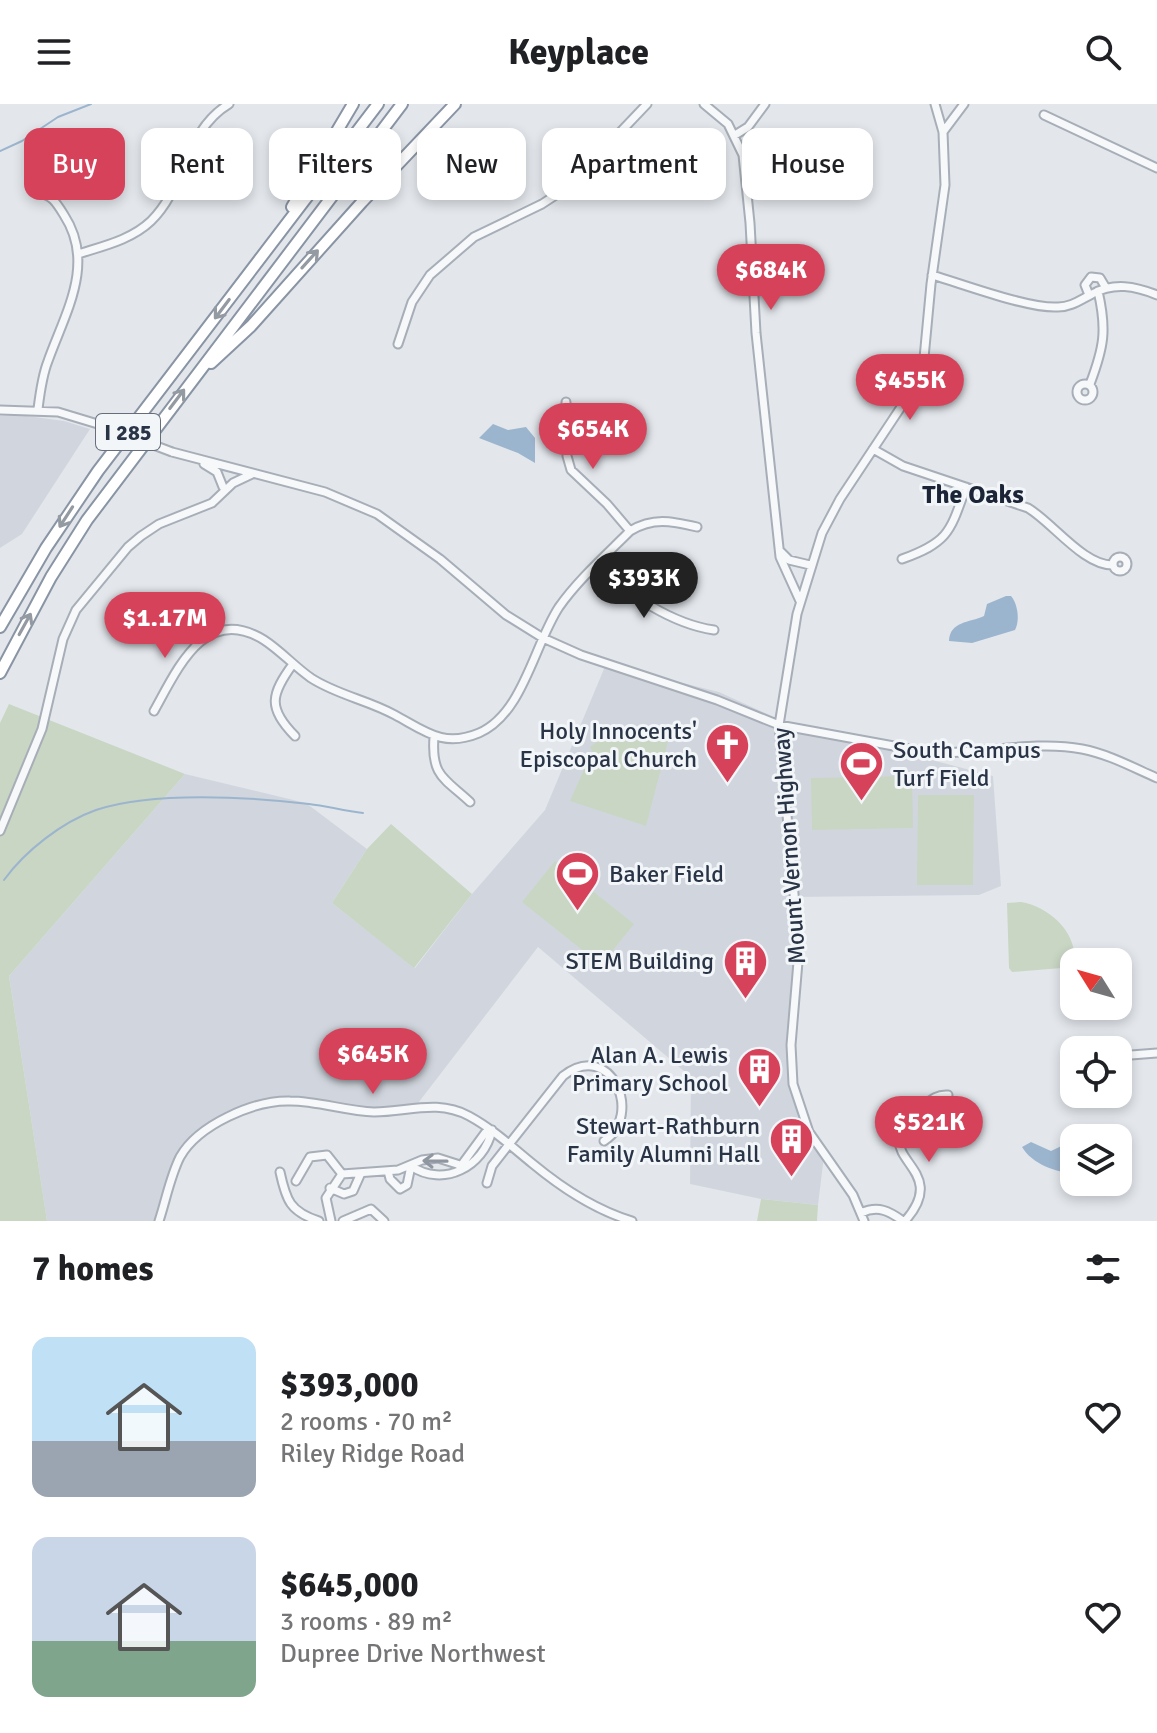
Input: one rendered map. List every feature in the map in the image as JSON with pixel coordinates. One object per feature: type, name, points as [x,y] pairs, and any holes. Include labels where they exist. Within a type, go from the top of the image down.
[{"type":"highway","points":[[269,247],[353,104]]},
{"type":"highway","name":"I 285","points":[[0,627],[46,548],[98,471],[378,104]]},
{"type":"highway","name":"I 285","points":[[0,673],[51,577],[87,520],[402,104]]},
{"type":"highway","points":[[196,374],[251,326],[455,104]]},
{"type":"street","points":[[78,254],[125,238],[150,222],[168,199],[206,123],[229,104]]},
{"type":"street","points":[[398,344],[412,302],[430,275],[474,237],[542,204],[568,187],[647,104]]},
{"type":"street","points":[[704,104],[721,117],[735,135],[743,155],[756,333],[781,552],[800,601]]},
{"type":"street","points":[[735,135],[748,127],[765,104]]},
{"type":"street","name":"Mount Vernon Highway","points":[[862,1217],[853,1195],[809,1132],[793,1084],[791,1045],[799,950],[779,725],[800,601],[810,565],[832,511],[909,395],[921,370],[945,185],[943,132],[935,104]]},
{"type":"street","points":[[943,132],[964,104]]},
{"type":"street","points":[[1044,115],[1157,168]]},
{"type":"street","points":[[38,409],[47,363],[76,289],[78,254],[68,221],[54,200]]},
{"type":"street","points":[[932,275],[1048,307],[1069,306],[1102,290],[1134,287],[1157,295]]},
{"type":"street","points":[[1089,295],[1085,285],[1091,277],[1100,278],[1104,335],[1101,355],[1090,384]]},
{"type":"street","points":[[566,402],[567,456],[571,470],[630,531]]},
{"type":"street","points":[[0,410],[38,409],[79,417],[172,452],[334,495],[389,521],[506,615],[543,638],[599,662],[717,700],[779,725],[932,753],[1074,748],[1110,757],[1157,778]]},
{"type":"street","points":[[873,449],[903,466],[1028,508],[1085,555],[1102,564],[1113,565]]},
{"type":"street","points":[[195,459],[217,472],[223,487]]},
{"type":"street","points":[[218,498],[230,468]]},
{"type":"street","points":[[0,831],[42,729],[63,639],[76,610],[128,547],[141,536],[159,524],[205,507],[237,480],[253,474]]},
{"type":"street","points":[[902,559],[932,547],[946,534],[966,487]]},
{"type":"street","points":[[154,711],[185,655],[206,637],[226,631],[249,633],[267,642],[325,687],[394,715],[434,737],[467,737],[498,721],[513,703],[561,605],[630,531],[657,520],[697,527]]},
{"type":"street","points":[[781,552],[789,560],[810,565]]},
{"type":"street","points":[[597,565],[631,595],[699,628],[714,630]]},
{"type":"street","points":[[189,609],[206,637]]},
{"type":"street","points":[[293,664],[277,686],[274,700],[280,719],[295,736]]},
{"type":"street","points":[[434,737],[432,756],[436,769],[470,802]]},
{"type":"street","points":[[1132,1055],[1157,1053]]},
{"type":"street","points":[[487,1183],[492,1166],[563,1076],[574,1069],[586,1066],[598,1068],[617,1082],[622,1104],[617,1128],[604,1141]]},
{"type":"street","points":[[862,1217],[874,1208],[884,1209],[904,1221],[919,1203],[921,1188],[915,1170],[900,1151],[900,1131],[907,1120],[934,1097],[948,1095]]},
{"type":"street","points":[[159,1221],[175,1168],[186,1148],[207,1129],[259,1105],[293,1101],[374,1112],[423,1106],[443,1107],[471,1117],[492,1130],[576,1195],[632,1221]]},
{"type":"street","points":[[411,1166],[419,1172],[434,1175],[460,1169],[478,1158],[490,1140],[492,1130]]},
{"type":"street","points":[[296,1181],[310,1157],[321,1154],[327,1155],[342,1174]]},
{"type":"street","points":[[331,1221],[326,1198],[342,1174],[388,1171],[438,1158],[460,1169]]},
{"type":"street","points":[[388,1171],[390,1179],[400,1189],[407,1185],[411,1166]]},
{"type":"street","points":[[280,1172],[290,1204],[304,1215],[319,1221]]},
{"type":"street","points":[[330,1188],[344,1194],[353,1191],[361,1173]]},
{"type":"street","points":[[343,1221],[371,1209],[384,1221]]},
{"type":"shaded area","points":[[20,415],[64,421],[90,429],[22,534],[0,548],[0,416]]},
{"type":"shaded area","points":[[606,664],[719,692],[783,721],[993,776],[1001,886],[979,895],[794,897],[797,922],[795,1017],[787,1073],[802,1117],[824,1156],[818,1205],[761,1199],[690,1184],[691,1077],[538,947],[412,1111],[381,1117],[322,1101],[227,1111],[172,1161],[157,1221],[47,1221],[9,976],[185,774],[306,803],[367,849],[332,903],[415,968],[472,894],[545,810]]},
{"type":"green space","points":[[9,704],[185,774],[9,976],[47,1221],[0,1221],[0,723]]},
{"type":"green space","points":[[618,725],[669,738],[646,826],[570,801],[592,751],[590,747]]},
{"type":"green space","name":"South Campus Turf Field","points":[[912,776],[913,828],[812,830],[811,778]]},
{"type":"green space","points":[[918,795],[974,795],[973,885],[917,885]]},
{"type":"green space","points":[[391,824],[472,894],[414,968],[332,903],[367,849]]},
{"type":"green space","name":"Baker Field","points":[[555,861],[634,924],[601,965],[522,902]]},
{"type":"green space","points":[[1007,903],[1032,905],[1061,924],[1073,948],[1060,948],[1060,968],[1012,972],[1009,968]]},
{"type":"green space","points":[[761,1199],[818,1205],[817,1221],[757,1221]]},
{"type":"water","points":[[493,424],[508,430],[526,427],[535,438],[535,463],[479,438]]},
{"type":"water","points":[[1011,596],[1017,608],[1015,630],[972,643],[949,641],[950,634],[957,626],[984,616],[987,604]]},
{"type":"water","points":[[1031,1142],[1051,1151],[1060,1147],[1060,1171],[1032,1158],[1022,1147]]},
{"type":"waterway","points":[[0,151],[22,141],[58,117],[91,104]]},
{"type":"waterway","points":[[4,880],[22,859],[57,830],[83,815],[119,804],[173,798],[258,799],[363,813]]},
{"type":"place","name":"Holy Innocents' Episcopal Church","points":[[728,784]]},
{"type":"place","name":"South Campus Turf Field","points":[[862,803]]},
{"type":"place","name":"Baker Field","points":[[578,913]]},
{"type":"place","name":"STEM Building","points":[[745,1000]]},
{"type":"place","name":"Alan A. Lewis Primary School","points":[[759,1108]]},
{"type":"place","name":"Stewart-Rathburn Family Alumni Hall","points":[[791,1179]]},
{"type":"district","name":"The Oaks","points":[[973,495]]}]
